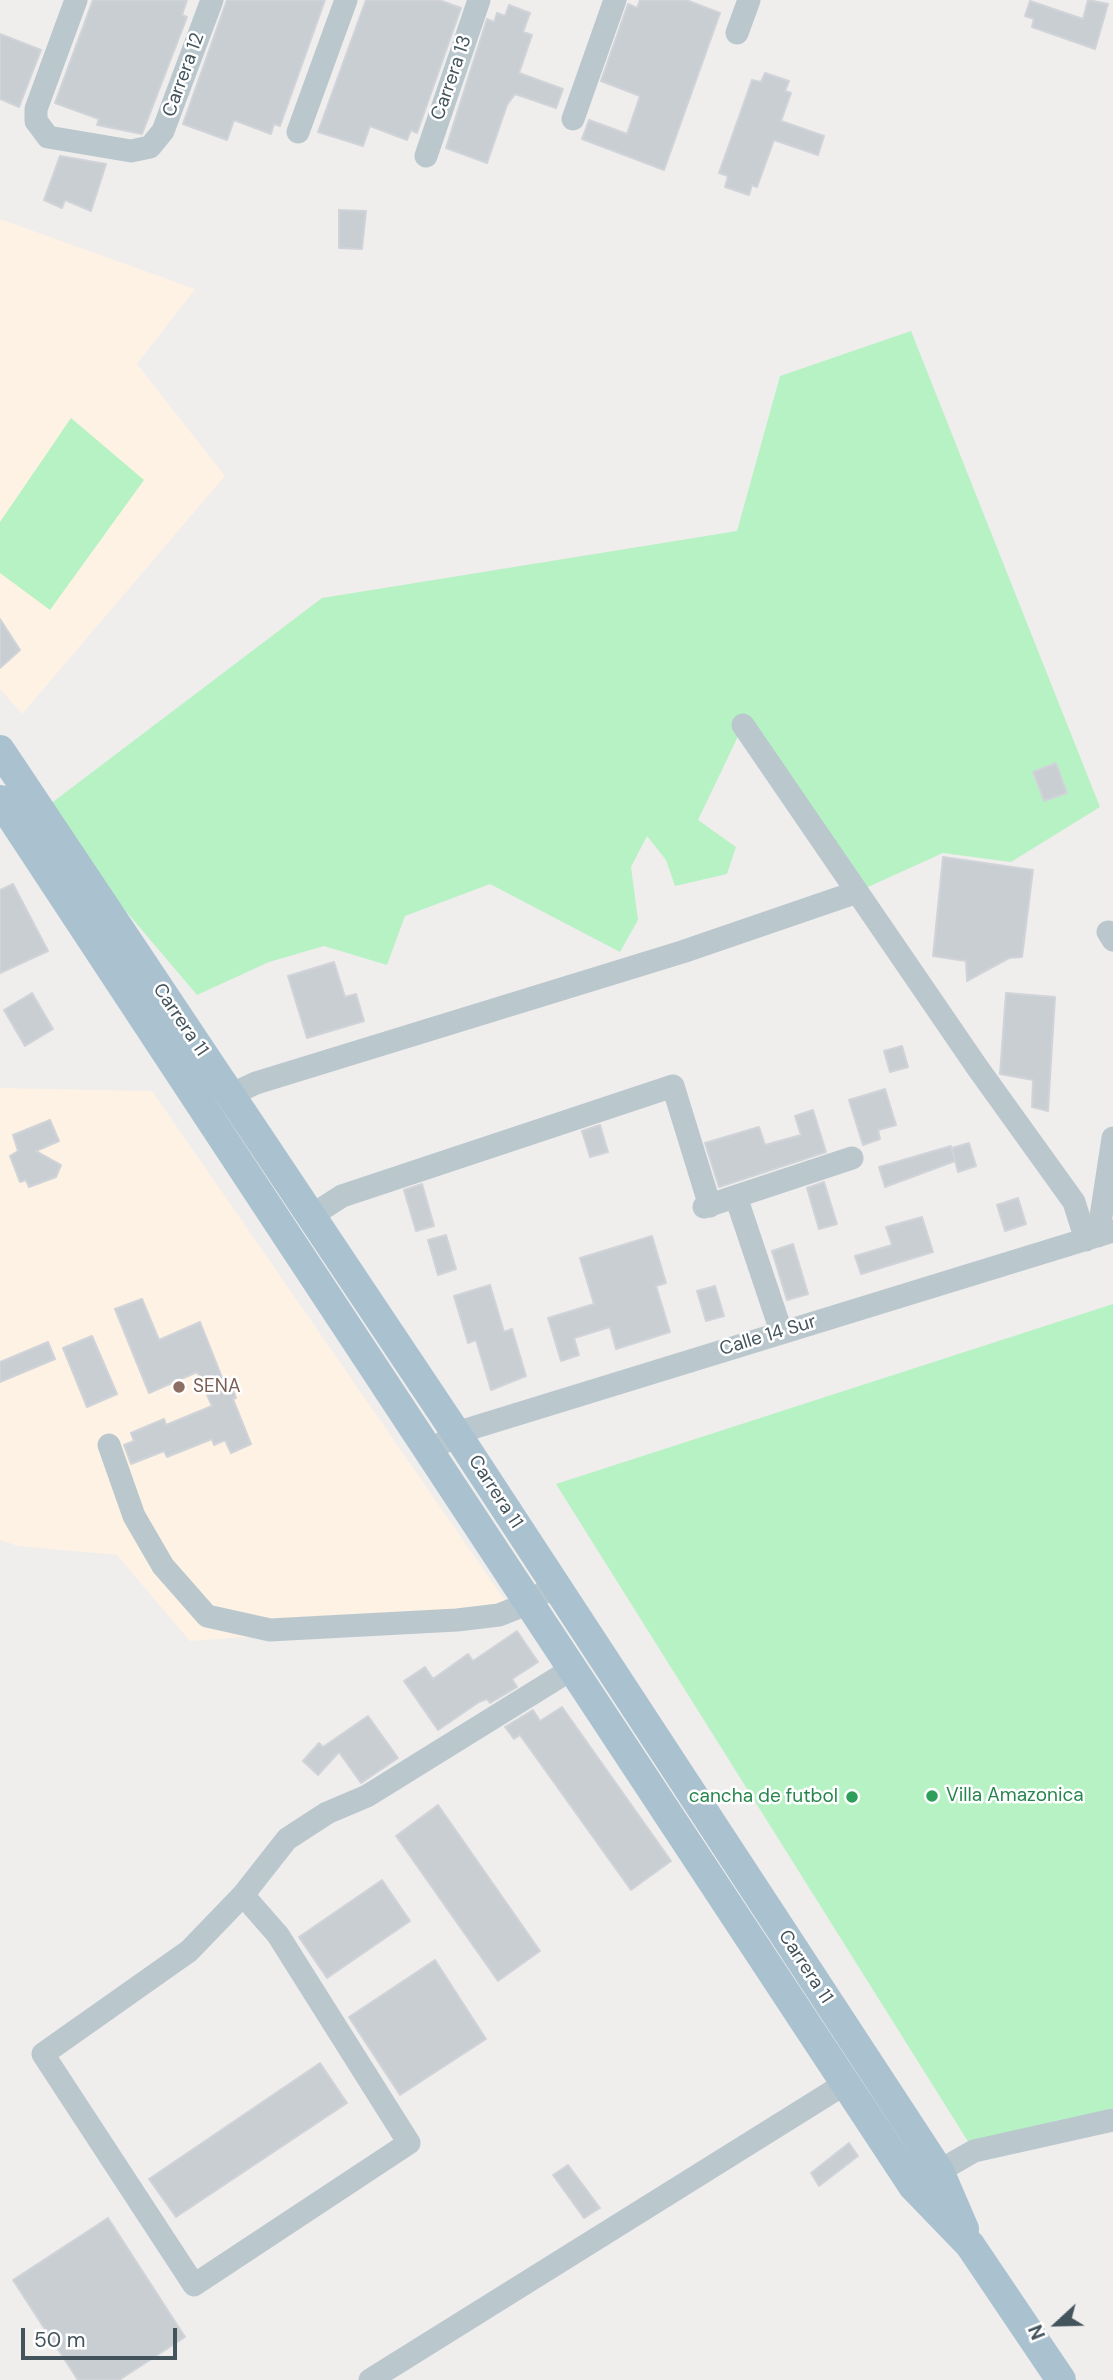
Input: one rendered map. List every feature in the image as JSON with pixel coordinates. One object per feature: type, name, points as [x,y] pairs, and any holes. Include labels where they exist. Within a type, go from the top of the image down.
[{"type":"main road","name":"Carrera 11","points":[[0,750],[456,1433],[939,2171],[971,2245],[1061,2380]]},
{"type":"main road","name":"Carrera 11","points":[[0,800],[913,2186],[971,2245]]},
{"type":"street","name":"Carrera 12","points":[[76,0],[36,109],[36,121],[48,137],[131,150],[149,147],[163,131],[212,0]]},
{"type":"street","points":[[298,132],[346,0]]},
{"type":"street","name":"Carrera 13","points":[[426,156],[479,0]]},
{"type":"street","points":[[572,119],[615,0]]},
{"type":"street","points":[[737,33],[749,0]]},
{"type":"street","points":[[743,725],[1099,1236]]},
{"type":"street","points":[[230,1094],[256,1083],[682,952],[857,892]]},
{"type":"street","points":[[311,1216],[342,1196],[673,1086],[707,1207],[852,1158]]},
{"type":"street","points":[[1099,1236],[1113,1138]]},
{"type":"street","points":[[736,1197],[781,1331]]},
{"type":"street","name":"Calle 14 Sur","points":[[429,1453],[456,1433],[781,1331],[1099,1236]]},
{"type":"street","points":[[109,1445],[140,1526],[163,1566],[207,1616],[270,1630],[457,1620],[499,1615],[529,1603],[555,1584]]},
{"type":"street","points":[[243,1895],[278,1935],[409,2143],[194,2285],[43,2054],[189,1951],[243,1895],[287,1839],[327,1813],[367,1796],[572,1669]]},
{"type":"street","points":[[370,2380],[846,2083]]},
{"type":"street","points":[[913,2186],[974,2151],[1113,2120]]},
{"type":"shaded area","points":[[0,219],[195,289],[137,364],[225,476],[22,714],[0,689]]},
{"type":"shaded area","points":[[0,1088],[152,1091],[517,1618],[190,1641],[117,1555],[18,1546],[0,1540]]},
{"type":"green space","points":[[911,331],[1100,807],[1011,862],[943,853],[857,892],[743,726],[698,820],[736,847],[727,874],[675,886],[666,860],[647,836],[631,867],[638,920],[620,952],[490,884],[405,916],[387,965],[324,946],[269,962],[197,995],[41,811],[322,598],[737,531],[780,376]]},
{"type":"green space","points":[[71,418],[144,480],[50,610],[0,573],[0,522]]},
{"type":"green space","name":"Villa Amazonica","points":[[1113,1304],[1113,2108],[974,2151],[556,1484]]},
{"type":"building","points":[[93,0],[187,0],[182,15],[187,17],[142,134],[97,125],[99,119],[55,103]]},
{"type":"building","points":[[227,0],[325,0],[280,126],[274,124],[271,134],[234,120],[227,140],[183,124]]},
{"type":"building","points":[[366,0],[439,0],[461,8],[417,133],[411,130],[407,140],[370,126],[363,146],[318,132]]},
{"type":"building","points":[[640,0],[686,0],[720,13],[664,170],[582,139],[589,120],[627,134],[640,96],[601,81],[628,4],[637,8]]},
{"type":"building","points":[[1088,0],[1108,4],[1095,49],[1032,27],[1034,19],[1025,16],[1030,1],[1083,19]]},
{"type":"building","points":[[509,5],[530,13],[523,32],[532,35],[519,73],[563,89],[556,108],[515,94],[507,105],[487,163],[446,148],[487,19],[494,22],[497,13],[505,16]]},
{"type":"building","points":[[0,34],[41,50],[19,107],[0,99]]},
{"type":"building","points":[[765,73],[789,81],[785,91],[791,93],[781,121],[824,136],[818,155],[774,140],[757,187],[752,185],[749,195],[725,187],[728,176],[719,173],[752,80],[761,82]]},
{"type":"building","points":[[60,156],[106,164],[91,211],[65,200],[62,208],[44,200]]},
{"type":"building","points":[[339,210],[366,211],[362,249],[339,248]]},
{"type":"building","points":[[0,619],[20,650],[0,668]]},
{"type":"building","points":[[1056,763],[1067,793],[1044,801],[1033,772]]},
{"type":"building","points":[[943,857],[1033,870],[1022,957],[1009,958],[967,981],[966,961],[933,956]]},
{"type":"building","points":[[13,884],[48,951],[0,973],[0,890]]},
{"type":"building","points":[[334,962],[345,997],[356,994],[364,1021],[307,1038],[288,976]]},
{"type":"building","points":[[32,993],[53,1029],[25,1046],[4,1010]]},
{"type":"building","points":[[1006,993],[1055,997],[1048,1111],[1032,1107],[1033,1080],[1000,1074]]},
{"type":"building","points":[[902,1046],[908,1067],[890,1072],[884,1051]]},
{"type":"building","points":[[885,1089],[896,1125],[878,1130],[880,1139],[863,1145],[849,1100]]},
{"type":"building","points":[[813,1110],[826,1152],[719,1187],[705,1143],[759,1127],[765,1145],[801,1135],[795,1116]]},
{"type":"building","points":[[50,1120],[59,1141],[36,1151],[61,1165],[56,1177],[29,1187],[26,1180],[20,1182],[10,1156],[18,1151],[13,1135]]},
{"type":"building","points":[[600,1125],[608,1152],[590,1157],[582,1131]]},
{"type":"building","points":[[969,1143],[976,1166],[958,1172],[952,1148]]},
{"type":"building","points":[[951,1146],[955,1161],[885,1187],[879,1167]]},
{"type":"building","points":[[824,1182],[837,1224],[819,1229],[807,1188]]},
{"type":"building","points":[[422,1184],[434,1226],[416,1231],[404,1190]]},
{"type":"building","points":[[1018,1198],[1026,1224],[1005,1231],[997,1205]]},
{"type":"building","points":[[922,1217],[933,1252],[861,1274],[855,1256],[892,1245],[886,1227]]},
{"type":"building","points":[[446,1235],[456,1269],[438,1275],[428,1240]]},
{"type":"building","points":[[652,1236],[666,1283],[656,1286],[670,1332],[616,1349],[610,1327],[574,1338],[579,1355],[561,1361],[548,1318],[594,1304],[580,1258]]},
{"type":"building","points":[[793,1244],[808,1294],[787,1300],[772,1251]]},
{"type":"building","points":[[490,1285],[504,1332],[512,1329],[526,1376],[491,1390],[476,1340],[468,1343],[454,1296]]},
{"type":"building","points":[[715,1286],[724,1316],[706,1321],[697,1291]]},
{"type":"building","points":[[142,1299],[159,1340],[200,1322],[225,1385],[231,1384],[236,1398],[233,1399],[251,1444],[231,1453],[225,1440],[214,1445],[212,1439],[167,1457],[164,1451],[131,1464],[124,1445],[134,1441],[131,1433],[164,1419],[166,1425],[212,1406],[197,1372],[149,1393],[115,1309]]},
{"type":"building","points":[[92,1336],[117,1394],[87,1407],[63,1348]]},
{"type":"building","points":[[48,1342],[55,1359],[0,1382],[0,1362]]},
{"type":"building","points":[[517,1631],[538,1662],[512,1679],[517,1687],[490,1703],[487,1699],[479,1702],[438,1730],[404,1681],[425,1667],[433,1679],[468,1654],[473,1661]]},
{"type":"building","points":[[562,1707],[671,1861],[631,1890],[520,1735],[514,1739],[505,1727],[533,1710],[540,1721]]},
{"type":"building","points":[[368,1716],[398,1758],[361,1783],[339,1752],[318,1775],[303,1761],[319,1743],[323,1747]]},
{"type":"building","points":[[438,1805],[540,1951],[498,1981],[396,1836]]},
{"type":"building","points":[[382,1880],[410,1921],[327,1978],[299,1937]]},
{"type":"building","points":[[435,1960],[486,2039],[400,2095],[349,2017]]},
{"type":"building","points":[[320,2063],[347,2103],[176,2217],[149,2179]]},
{"type":"building","points":[[849,2143],[858,2156],[819,2186],[811,2173]]},
{"type":"building","points":[[568,2165],[600,2208],[584,2218],[553,2175]]},
{"type":"building","points":[[108,2218],[185,2337],[119,2380],[78,2380],[13,2280]]},
{"type":"place","name":"SENA","points":[[179,1387]]},
{"type":"place","name":"Villa Amazonica","points":[[932,1796]]},
{"type":"place","name":"cancha de futbol","points":[[852,1797]]}]
